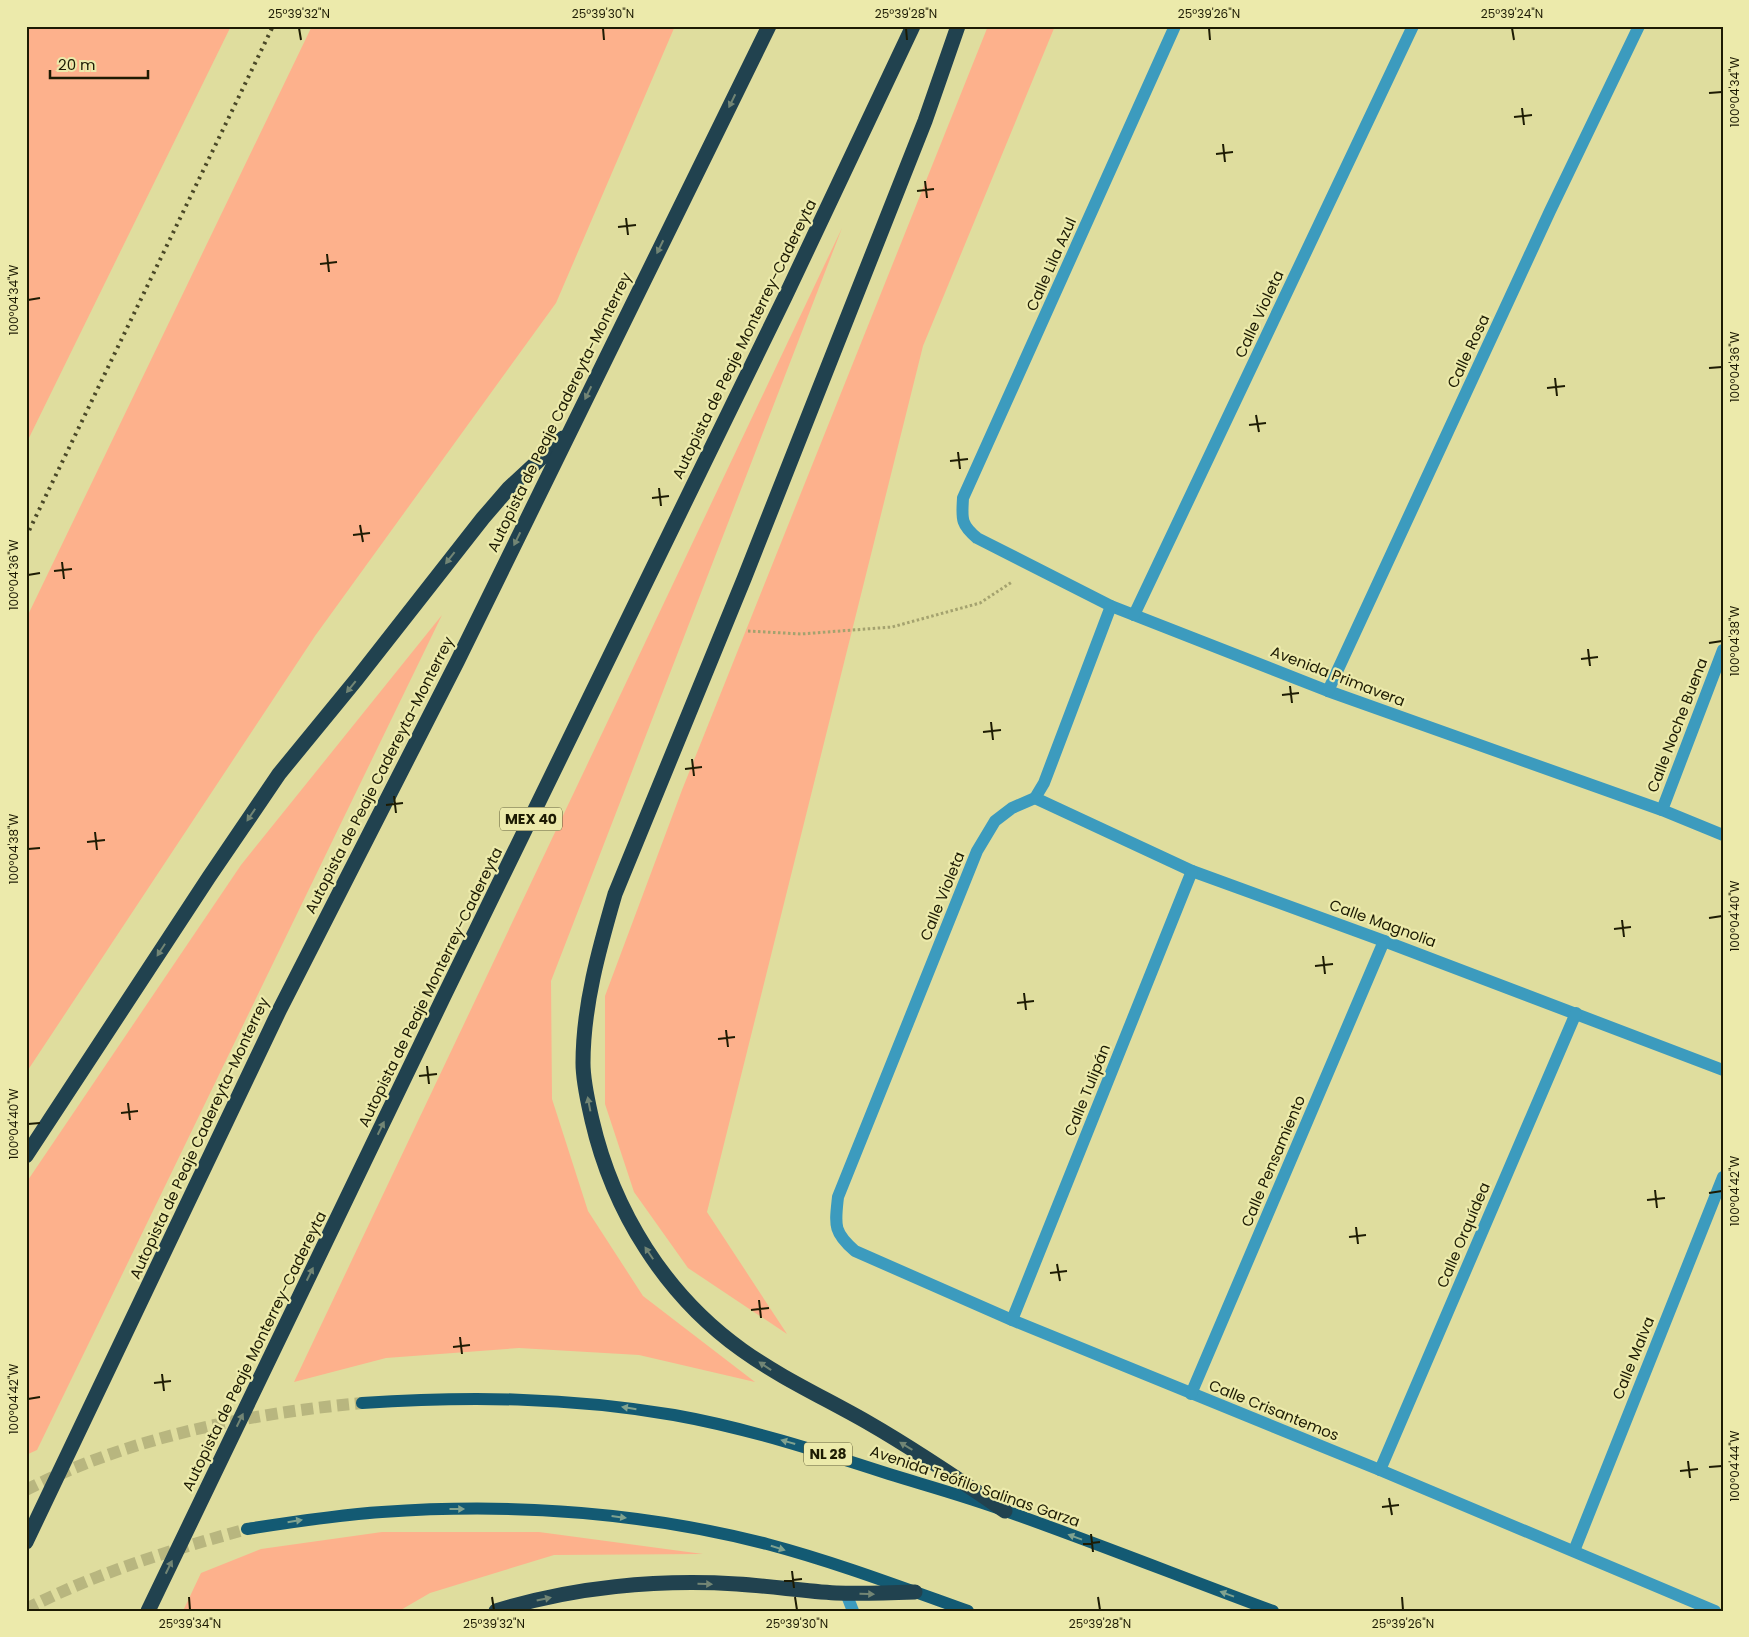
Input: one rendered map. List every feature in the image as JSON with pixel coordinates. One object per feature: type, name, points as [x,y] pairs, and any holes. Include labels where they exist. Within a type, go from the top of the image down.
[{"type":"highway","points":[[744,76],[756,26]]},
{"type":"highway","name":"Autopista de Peaje Cadereyta-Monterrey","points":[[26,1542],[280,1009],[457,662],[769,26]]},
{"type":"highway","name":"Autopista de Peaje Monterrey-Cadereyta","points":[[148,1611],[785,297],[913,26]]},
{"type":"highway","points":[[958,26],[925,121],[615,894],[601,941],[592,982],[583,1064],[588,1101],[596,1137],[607,1172],[621,1206],[660,1270],[684,1299],[740,1349],[771,1370],[875,1427],[937,1465],[1005,1511]]},
{"type":"highway","points":[[26,1156],[279,774],[356,680],[483,518],[509,488],[568,434]]},
{"type":"highway","points":[[496,1611],[516,1604],[560,1595],[648,1585],[736,1584],[846,1593],[915,1592]]},
{"type":"main road","name":"Avenida Teófilo Salinas Garza","points":[[362,1403],[426,1399],[527,1399],[615,1406],[734,1427],[792,1443],[1005,1511],[1273,1611]]},
{"type":"main road","points":[[247,1529],[314,1518],[448,1508],[516,1509],[579,1513],[705,1530],[767,1544],[863,1573],[968,1611]]},
{"type":"street","name":"Calle Lila Azul","points":[[962,516],[963,498],[1175,26]]},
{"type":"street","name":"Calle Violeta","points":[[1134,615],[1412,26]]},
{"type":"street","name":"Calle Rosa","points":[[1328,691],[1546,220],[1639,26]]},
{"type":"street","name":"Avenida Primavera","points":[[962,516],[966,529],[976,538],[1111,606],[1328,691],[1662,810],[1723,835]]},
{"type":"street","points":[[1035,798],[1044,783],[1111,606]]},
{"type":"street","name":"Calle Noche Buena","points":[[1662,810],[1723,650]]},
{"type":"street","name":"Calle Violeta","points":[[836,1222],[838,1198],[977,852],[995,821],[1012,808],[1035,798]]},
{"type":"street","name":"Calle Magnolia","points":[[1035,798],[1192,871],[1384,940],[1723,1070]]},
{"type":"street","name":"Calle Tulipán","points":[[1012,1320],[1192,871]]},
{"type":"street","name":"Calle Pensamiento","points":[[1191,1394],[1384,940]]},
{"type":"street","name":"Calle Orquídea","points":[[1380,1470],[1576,1013]]},
{"type":"street","name":"Calle Malva","points":[[1574,1551],[1723,1177]]},
{"type":"street","name":"Calle Crisantemos","points":[[836,1222],[842,1240],[855,1251],[1012,1320],[1380,1470],[1715,1611]]},
{"type":"street","points":[[846,1593],[853,1611]]},
{"type":"path","points":[[722,630],[801,634],[892,626],[980,603],[1035,568]]},
{"type":"shaded area","points":[[26,26],[231,26],[26,444]]},
{"type":"shaded area","points":[[312,26],[675,26],[556,303],[315,636],[26,1073],[26,619]]},
{"type":"shaded area","points":[[988,26],[1055,26],[923,346],[707,1212],[787,1334],[688,1268],[634,1192],[605,1104],[605,996],[682,790]]},
{"type":"shaded area","points":[[842,228],[551,981],[552,1099],[588,1211],[643,1296],[755,1382],[639,1355],[519,1348],[386,1358],[294,1382]]},
{"type":"shaded area","points":[[442,615],[37,1450],[26,1455],[26,1183],[241,865]]},
{"type":"shaded area","points":[[382,1532],[539,1532],[703,1554],[554,1555],[430,1593],[399,1611],[183,1611],[201,1573],[261,1549]]},
{"type":"tunnel","points":[[26,1490],[66,1471],[106,1456],[190,1431],[232,1421],[362,1403]]},
{"type":"tunnel","points":[[26,1609],[79,1584],[134,1563],[247,1529]]},
{"type":"railway","points":[[26,537],[273,26]]}]
